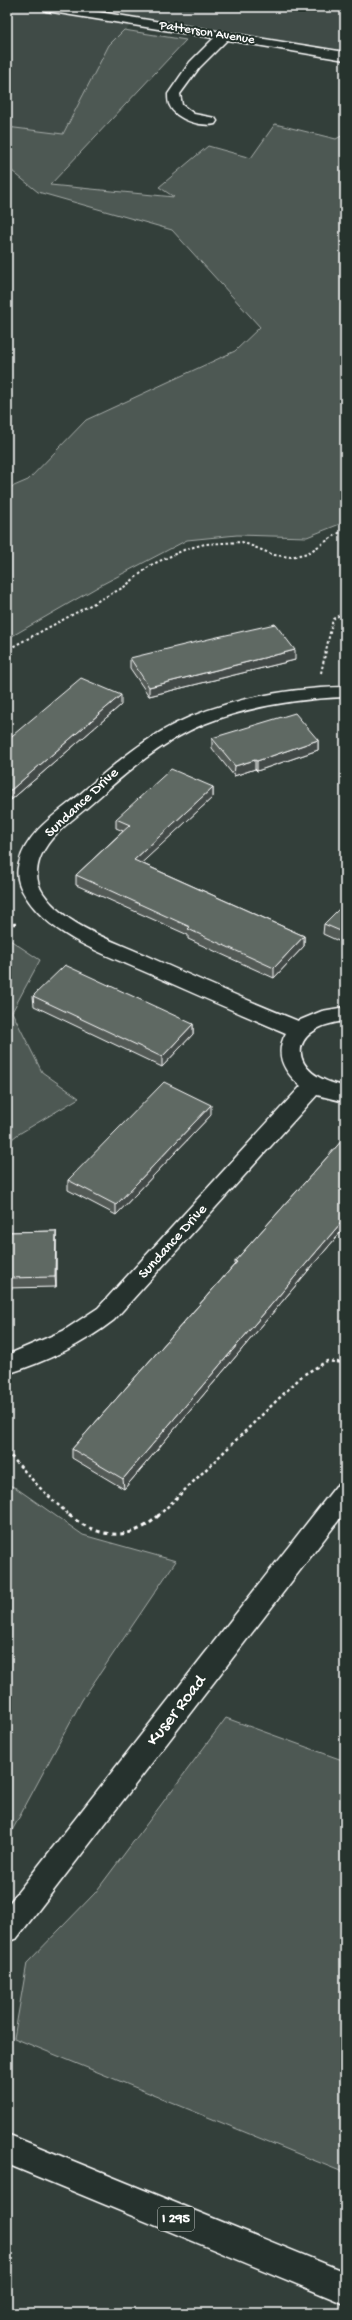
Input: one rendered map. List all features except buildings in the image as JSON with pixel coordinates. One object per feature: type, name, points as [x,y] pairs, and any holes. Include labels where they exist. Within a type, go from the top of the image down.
[{"type":"main road","name":"Patterson Avenue","points":[[46,7],[345,56]]},
{"type":"main road","points":[[210,121],[190,117],[176,106],[174,94],[194,65],[224,36]]},
{"type":"main road","name":"Sundance Drive","points":[[299,1030],[168,974],[66,924],[46,910],[34,894],[28,883],[27,871],[30,858],[52,827],[122,766],[171,733],[196,721],[258,702],[318,692],[345,692]]},
{"type":"main road","points":[[345,1014],[321,1017],[309,1022],[299,1030],[292,1042],[290,1055],[297,1072],[314,1085],[345,1094]]},
{"type":"main road","name":"Sundance Drive","points":[[7,1365],[66,1342],[88,1329],[106,1314],[314,1085]]},
{"type":"main road","name":"Kuser Road","points":[[7,1928],[345,1493]]},
{"type":"main road","name":"I 295","points":[[7,2149],[345,2288]]},
{"type":"path","points":[[7,654],[14,646],[124,587],[151,565],[186,548],[205,544],[242,542],[274,554],[291,556],[308,553],[345,529]]},
{"type":"path","points":[[321,674],[333,619],[345,612]]},
{"type":"path","points":[[7,924],[16,924]]},
{"type":"path","points":[[7,1452],[74,1522],[91,1532],[105,1535],[133,1530],[151,1523],[303,1375],[327,1361],[345,1363]]},
{"type":"shaded area","points":[[7,7],[345,7],[345,50],[139,18],[109,45],[63,134],[7,127]]},
{"type":"shaded area","points":[[124,30],[186,40],[50,185],[174,197],[159,187],[208,146],[251,158],[275,124],[336,139],[345,134],[345,522],[307,537],[237,535],[187,540],[101,585],[7,639],[7,489],[28,480],[86,420],[235,351],[260,327],[172,230],[38,192],[7,167],[7,127],[63,134],[109,45]]},
{"type":"shaded area","points":[[7,938],[40,960],[12,1012],[42,1072],[79,1098],[17,1135],[7,1143]]},
{"type":"shaded area","points":[[7,1484],[16,1488],[83,1535],[176,1561],[82,1700],[7,1840]]},
{"type":"shaded area","points":[[226,1718],[345,1761],[345,2173],[14,2038],[27,1963],[95,1893]]}]
